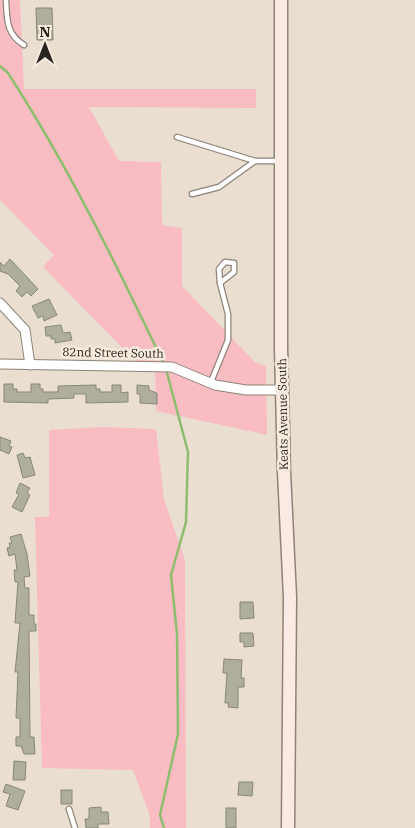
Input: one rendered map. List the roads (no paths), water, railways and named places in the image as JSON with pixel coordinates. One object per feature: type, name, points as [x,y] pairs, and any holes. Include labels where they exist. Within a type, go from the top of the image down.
[{"type":"main road","name":"Keats Avenue South","points":[[281,0],[282,390],[290,597],[288,828]]},
{"type":"street","points":[[0,302],[24,330],[30,365]]},
{"type":"street","name":"82nd Street South","points":[[0,364],[172,367],[211,382],[246,390],[282,390]]},
{"type":"lane","points":[[6,0],[9,30],[16,40],[24,45]]},
{"type":"lane","points":[[177,137],[255,161],[281,161]]},
{"type":"lane","points":[[192,194],[219,187],[255,161]]},
{"type":"lane","points":[[211,382],[228,340],[228,314],[220,283],[219,269],[225,262],[234,263],[234,272],[220,283]]},
{"type":"lane","points":[[69,809],[75,828]]},
{"type":"waterway","points":[[0,66],[8,73],[30,108],[71,180],[164,364]]},
{"type":"waterway","points":[[164,828],[160,815],[178,734],[177,634],[171,575],[186,522],[188,452],[166,369]]}]
